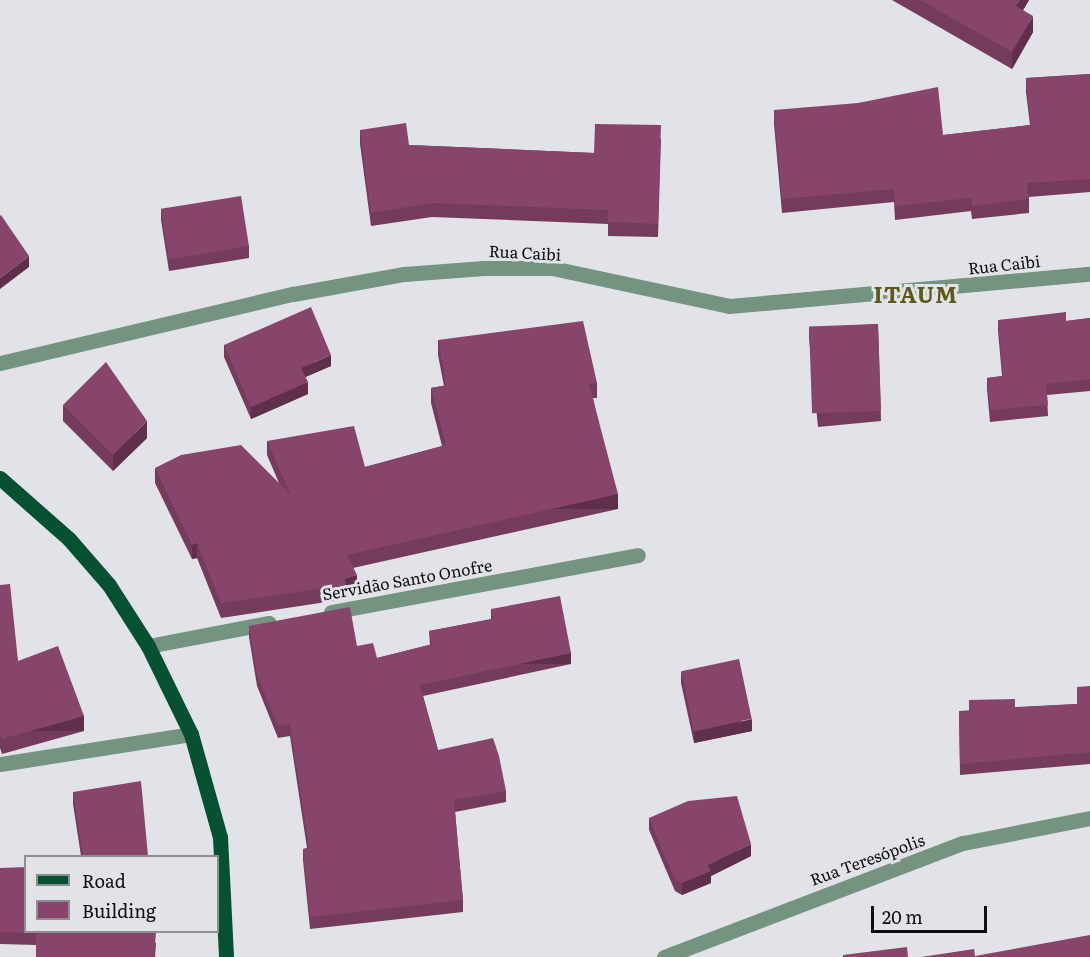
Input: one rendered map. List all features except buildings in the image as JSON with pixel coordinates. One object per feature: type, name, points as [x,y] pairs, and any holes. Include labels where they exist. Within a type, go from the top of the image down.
[{"type":"main road","points":[[0,478],[69,539],[109,585],[148,646],[191,734],[220,837],[226,957]]},
{"type":"street","name":"Rua Caibi","points":[[0,363],[293,294],[473,268],[552,268],[729,306],[1090,274]]},
{"type":"street","name":"Servidão Santo Onofre","points":[[311,615],[638,555]]},
{"type":"street","points":[[148,646],[288,620]]},
{"type":"street","points":[[0,764],[191,734]]},
{"type":"street","name":"Rua Teresópolis","points":[[664,957],[963,843],[1090,818]]},
{"type":"district","name":"ITAUM","points":[[916,294]]}]
